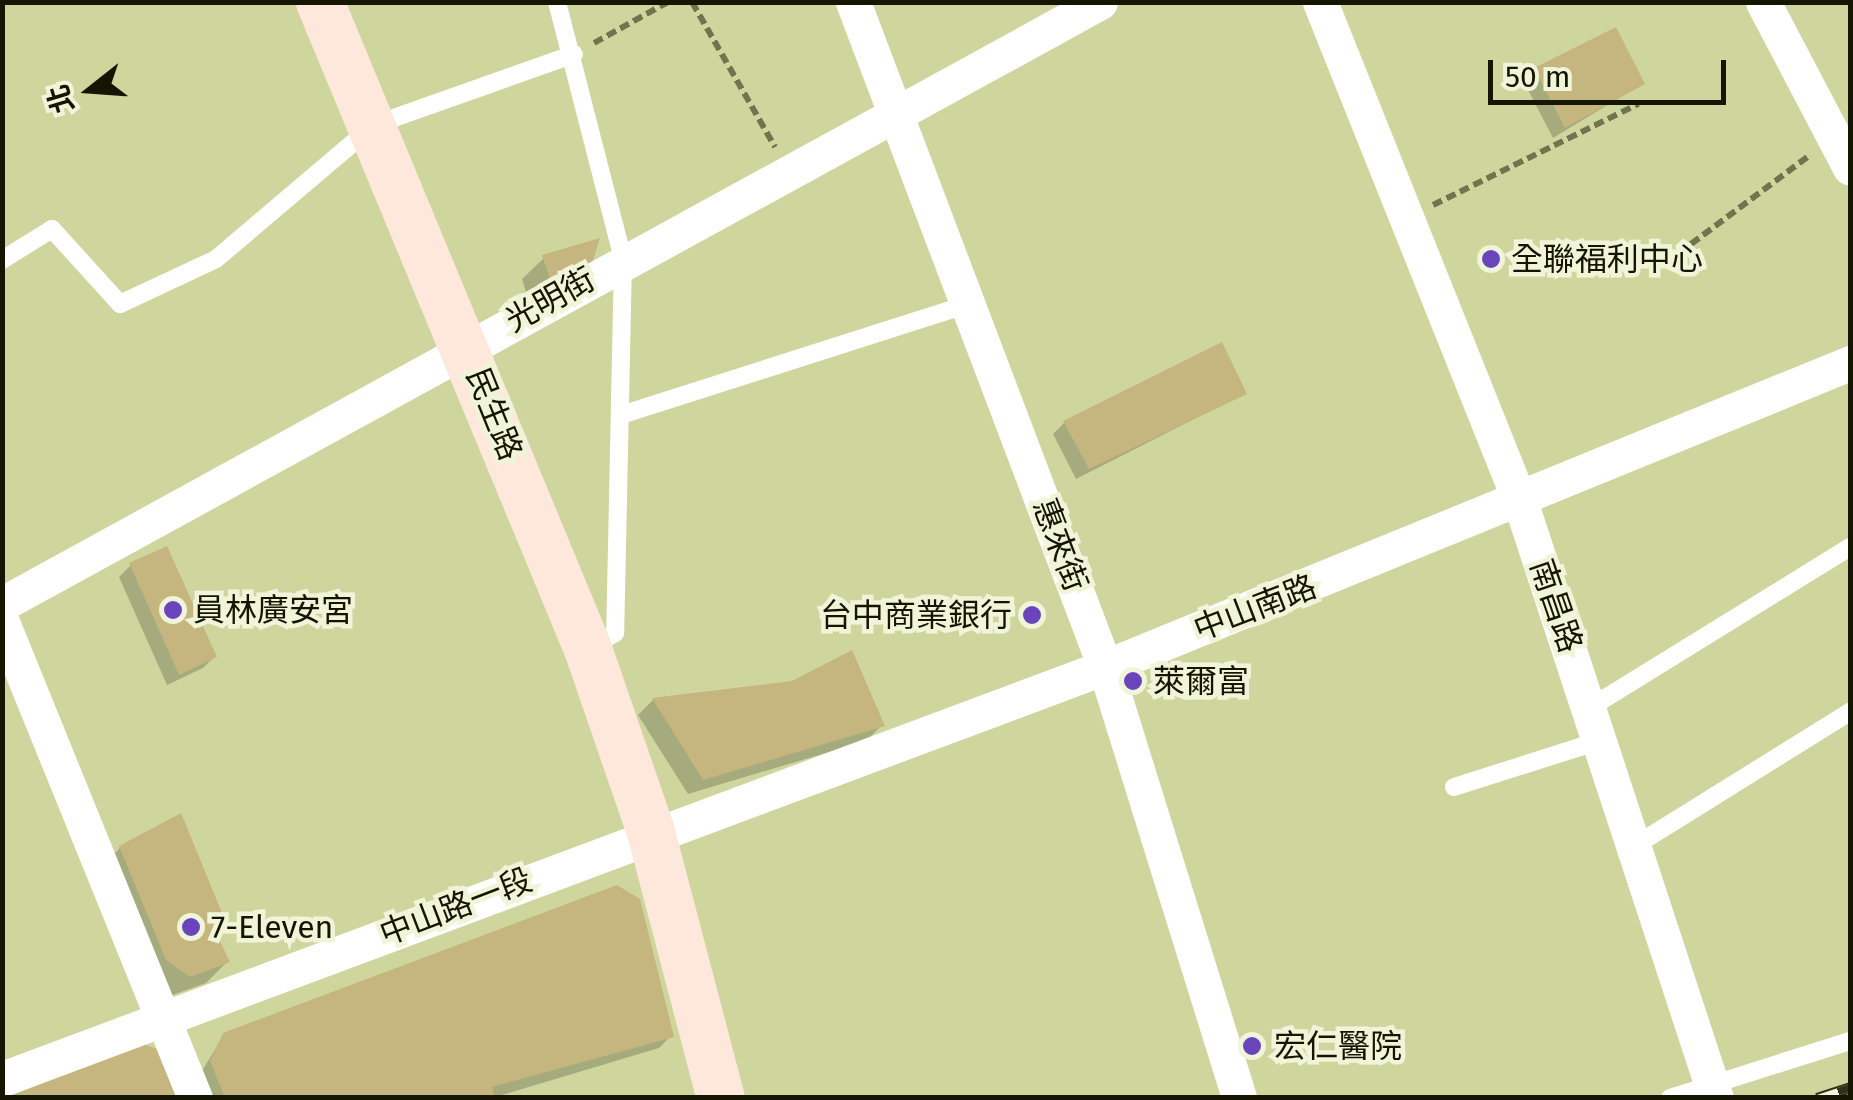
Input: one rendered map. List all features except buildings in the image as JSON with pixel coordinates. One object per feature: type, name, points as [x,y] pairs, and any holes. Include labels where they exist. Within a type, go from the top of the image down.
[{"type":"street","name":"民生路","points":[[320,2],[468,347],[588,649],[651,832]]},
{"type":"street","name":"惠來街","points":[[852,2],[1105,667],[1239,1098]]},
{"type":"street","name":"光明街","points":[[2,604],[622,260],[790,174],[1100,2]]},
{"type":"street","name":"南昌路","points":[[1320,2],[1520,504],[1597,723],[1714,1091]]},
{"type":"street","points":[[1763,2],[1845,146]]},
{"type":"street","name":"中山南路","points":[[651,832],[1105,667],[1520,504],[1850,363]]},
{"type":"street","points":[[2,622],[194,1098]]},
{"type":"street","points":[[651,832],[720,1098]]},
{"type":"street","name":"中山路一段","points":[[2,1079],[651,832]]},
{"type":"lane","points":[[557,2],[574,54],[622,260],[615,633],[588,649]]},
{"type":"lane","points":[[2,260],[52,229],[120,304],[216,259],[374,125],[574,54]]},
{"type":"lane","points":[[621,414],[969,304]]},
{"type":"lane","points":[[1454,787],[1597,723],[1850,547]]},
{"type":"lane","points":[[1636,844],[1850,712]]},
{"type":"lane","points":[[1670,1098],[1714,1091],[1850,1041]]},
{"type":"path","points":[[574,54],[668,2]]},
{"type":"path","points":[[692,2],[790,174]]},
{"type":"path","points":[[1406,218],[1638,104]]},
{"type":"path","points":[[1679,254],[1845,146]]},
{"type":"railway","points":[[1817,1098],[1850,1087]]},
{"type":"place","name":"全聯福利中心","points":[[1491,259]]},
{"type":"place","name":"員林廣安宮","points":[[173,610]]},
{"type":"place","name":"台中商業銀行","points":[[1032,615]]},
{"type":"place","name":"萊爾富","points":[[1133,681]]},
{"type":"place","name":"7-Eleven","points":[[191,927]]},
{"type":"place","name":"宏仁醫院","points":[[1252,1046]]}]
